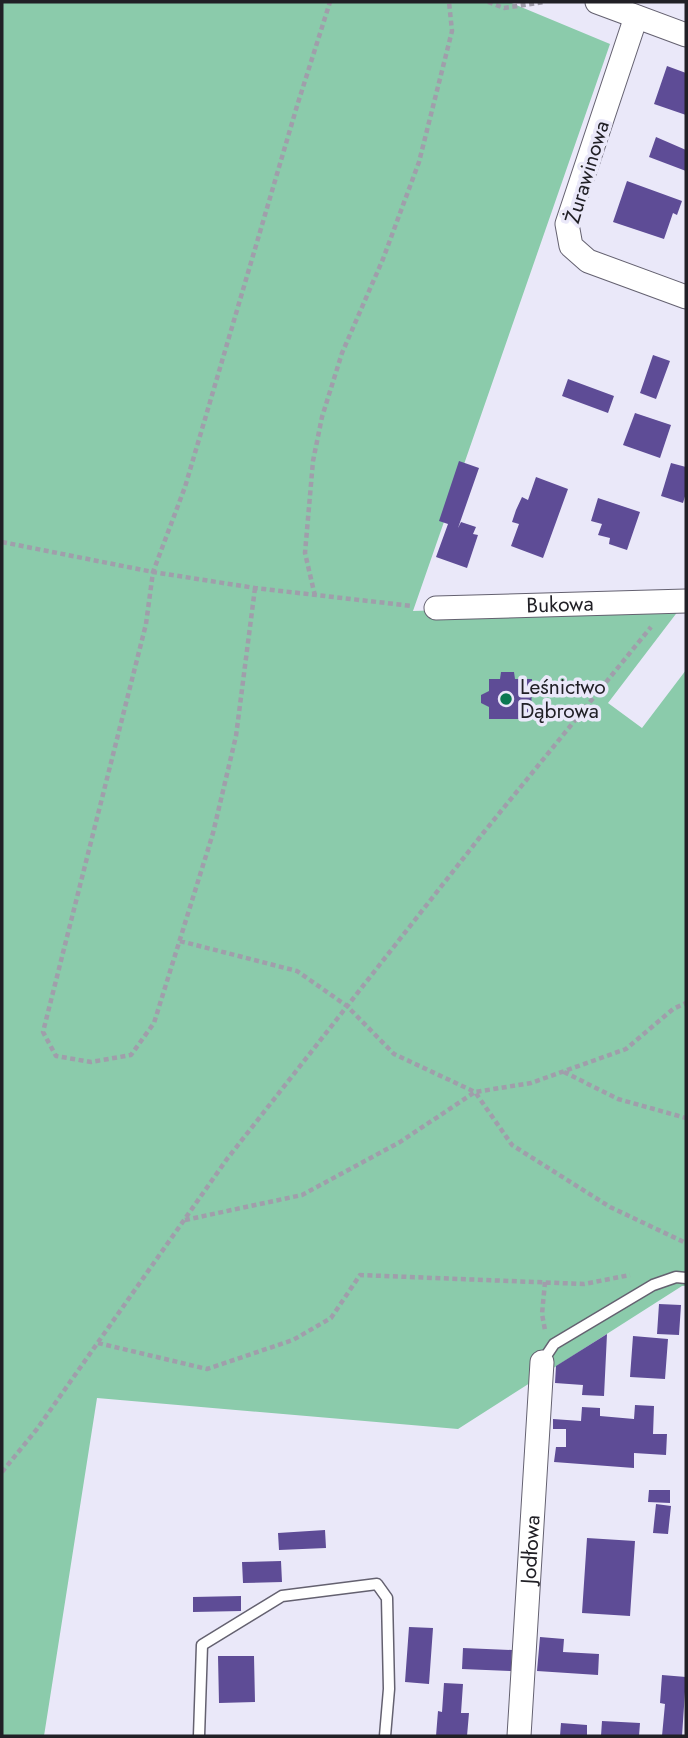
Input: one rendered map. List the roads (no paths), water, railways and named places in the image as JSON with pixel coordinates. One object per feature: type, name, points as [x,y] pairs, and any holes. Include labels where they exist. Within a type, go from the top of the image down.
[{"type":"street","points":[[597,2],[686,35]]},
{"type":"street","name":"Żurawinowa","points":[[636,17],[568,224],[571,246],[588,261],[686,297]]},
{"type":"street","name":"Bukowa","points":[[436,608],[679,601]]},
{"type":"street","name":"Jodłowa","points":[[519,1736],[545,1357]]},
{"type":"lane","points":[[545,1357],[554,1344],[653,1285],[676,1277],[686,1278]]},
{"type":"lane","points":[[200,1736],[202,1645],[282,1596],[377,1584],[387,1598],[389,1689],[385,1736]]},
{"type":"place","name":"Leśnictwo Dąbrowa","points":[[506,699]]}]
